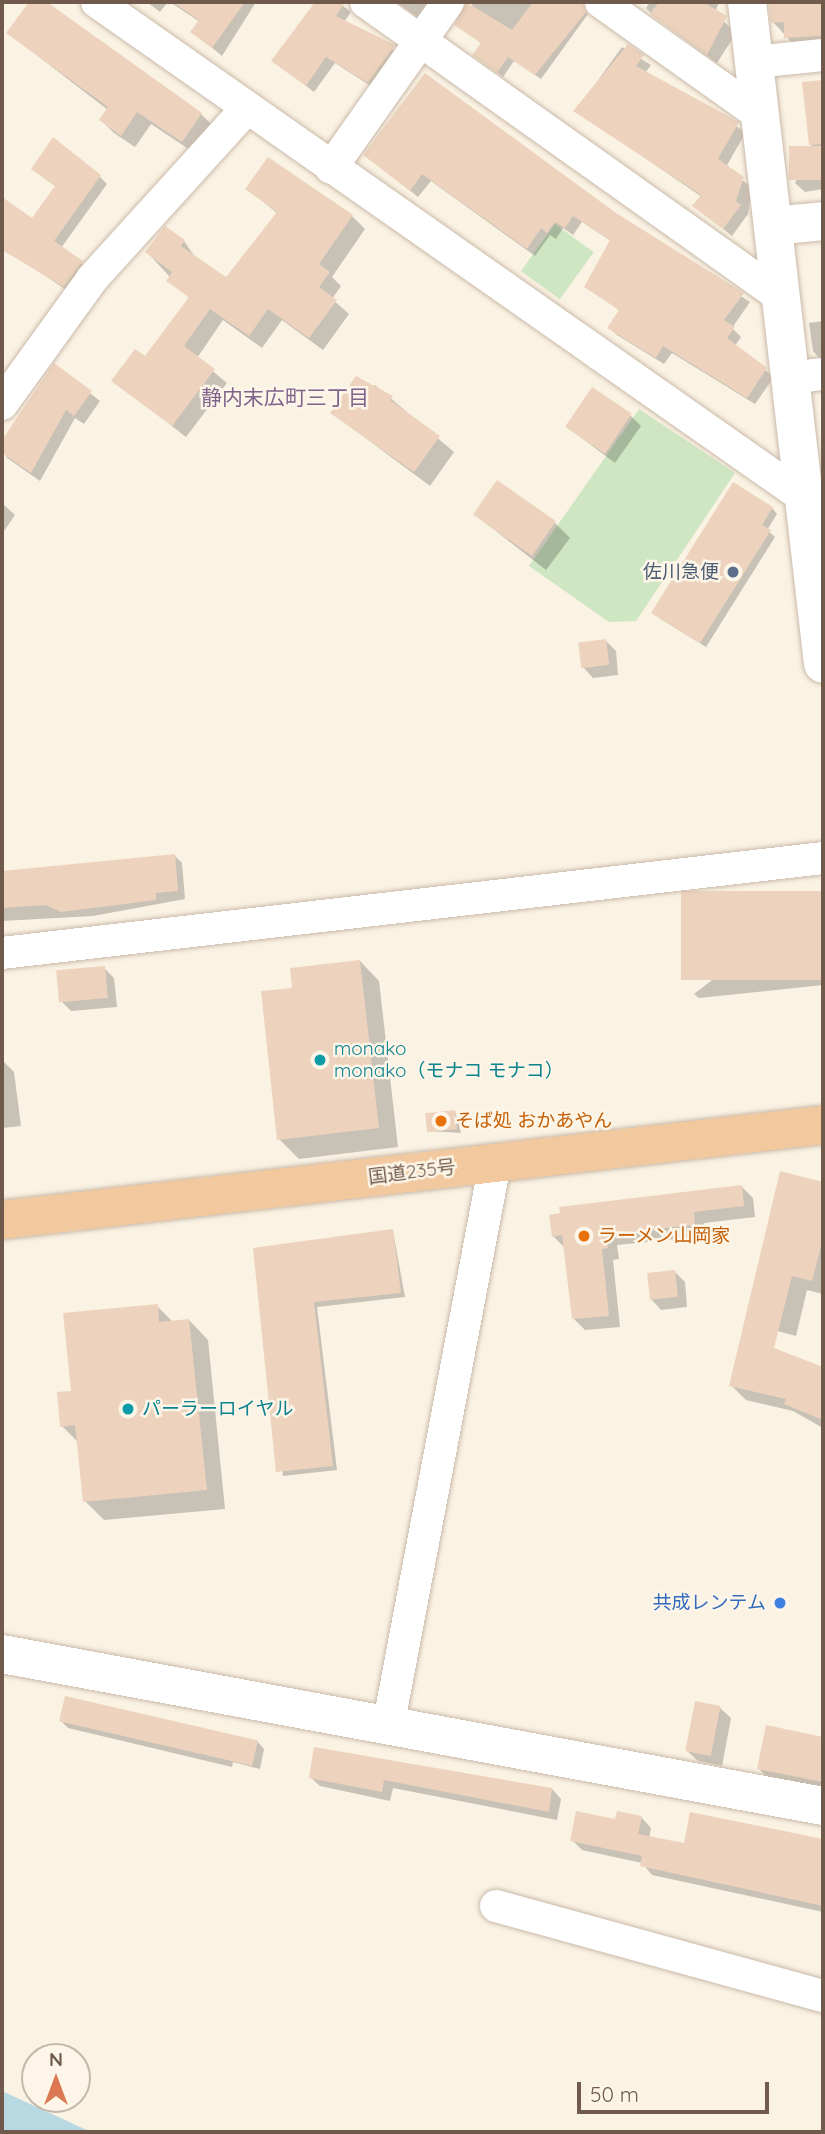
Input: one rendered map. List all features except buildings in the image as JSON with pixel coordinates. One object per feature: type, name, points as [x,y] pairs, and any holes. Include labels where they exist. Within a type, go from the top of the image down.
[{"type":"highway","name":"国道235号","points":[[2,1220],[823,1125]]},
{"type":"street","points":[[97,2],[802,496]]},
{"type":"street","points":[[366,2],[780,296]]},
{"type":"street","points":[[331,168],[448,2]]},
{"type":"street","points":[[601,2],[760,115]]},
{"type":"street","points":[[747,2],[780,296],[806,376],[802,496],[823,664]]},
{"type":"street","points":[[754,62],[823,55]]},
{"type":"street","points":[[2,404],[92,279],[247,108]]},
{"type":"street","points":[[773,226],[823,220]]},
{"type":"street","points":[[2,953],[823,858]]},
{"type":"street","points":[[388,1727],[495,1163]]},
{"type":"street","points":[[2,1654],[823,1806]]},
{"type":"street","points":[[496,1906],[823,1996]]},
{"type":"green space","points":[[555,224],[594,252],[560,299],[521,271]]},
{"type":"green space","points":[[639,409],[735,473],[636,621],[609,622],[529,566]]},
{"type":"water","points":[[2,2091],[21,2100],[21,2113],[50,2113],[91,2132],[2,2132]]},
{"type":"place","name":"佐川急便","points":[[733,572]]},
{"type":"place","name":"monako monako（モナコ モナコ）","points":[[320,1060]]},
{"type":"place","name":"そば処 おかあやん","points":[[441,1121]]},
{"type":"place","name":"ラーメン山岡家","points":[[584,1236]]},
{"type":"place","name":"パーラーロイヤル","points":[[128,1409]]},
{"type":"place","name":"共成レンテム","points":[[780,1603]]},
{"type":"district","name":"静内末広町三丁目","points":[[285,397]]}]
